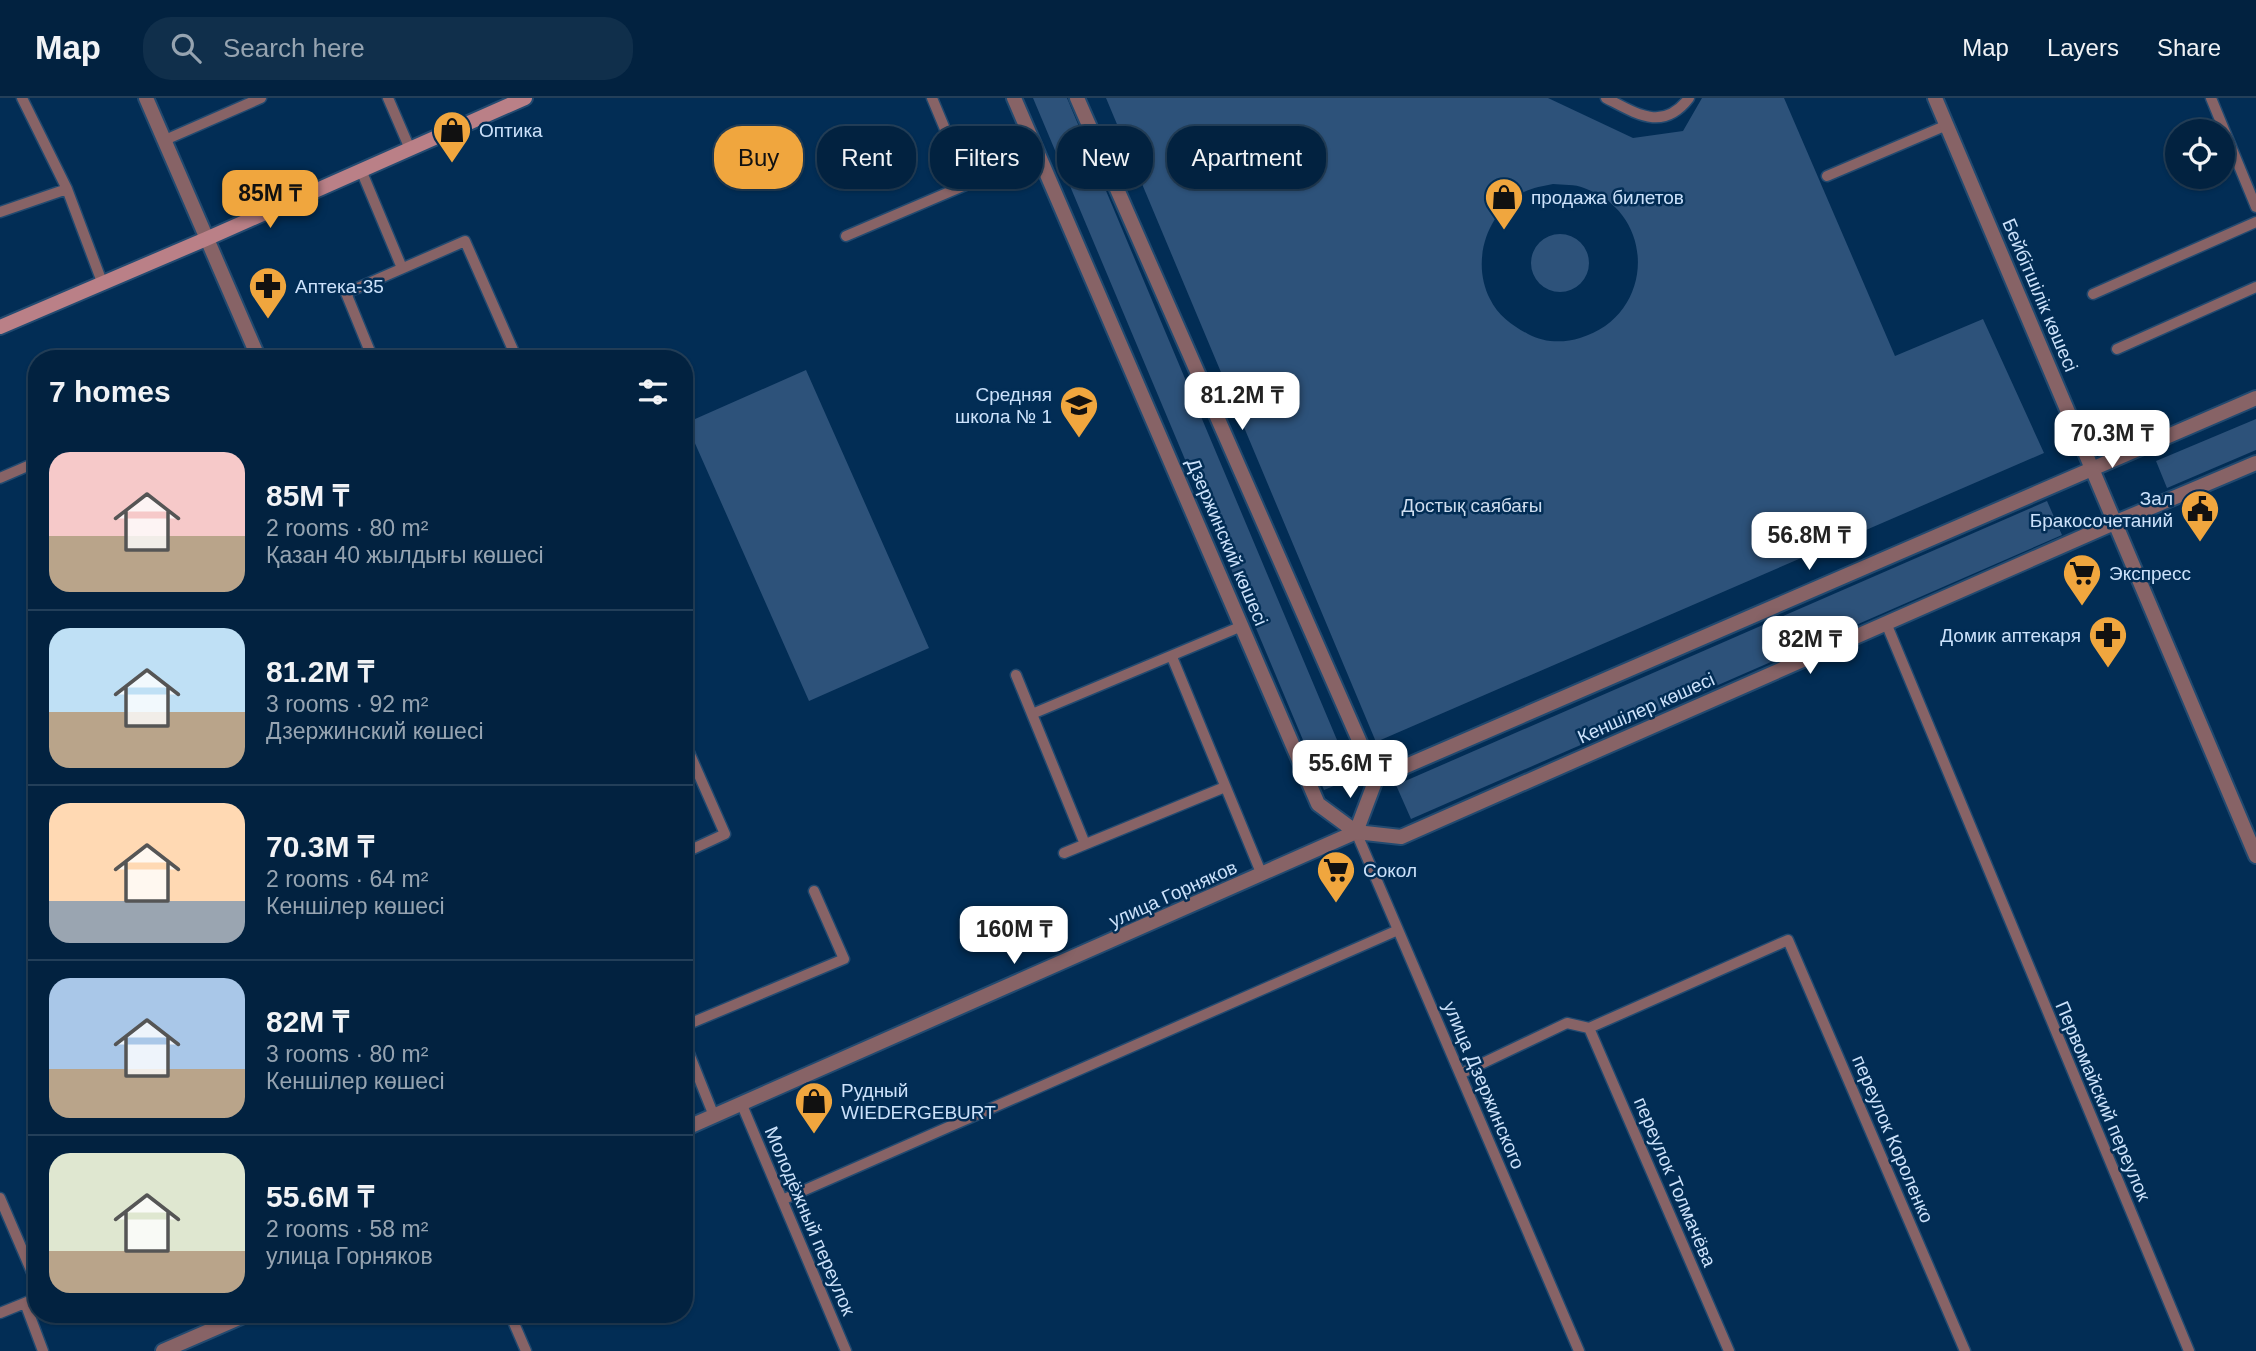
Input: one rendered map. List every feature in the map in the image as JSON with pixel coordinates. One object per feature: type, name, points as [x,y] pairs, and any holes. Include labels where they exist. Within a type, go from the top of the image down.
[{"type":"street","points":[[146,98],[255,350]]},
{"type":"street","points":[[0,327],[525,98]]},
{"type":"street","name":"Дзержинский көшесі","points":[[1014,98],[1026,126]]},
{"type":"street","name":"Дзержинский көшесі","points":[[1077,98],[1376,779]]},
{"type":"street","name":"Бейбітшілік көшесі","points":[[1936,98],[2256,856]]},
{"type":"street","name":"Дзержинский көшесі","points":[[1043,166],[1318,804],[1356,832]]},
{"type":"street","points":[[1356,832],[1376,779],[2256,398]]},
{"type":"street","name":"Кеншілер көшесі","points":[[1356,832],[1401,837],[2256,463]]},
{"type":"street","name":"улица Горняков","points":[[693,1125],[1356,832]]},
{"type":"street","points":[[163,1351],[227,1323]]},
{"type":"lane","points":[[22,98],[67,189],[102,282]]},
{"type":"lane","points":[[165,140],[261,98]]},
{"type":"lane","points":[[387,98],[410,149]]},
{"type":"lane","points":[[932,98],[944,126]]},
{"type":"lane","points":[[1606,98],[1640,115],[1660,118],[1675,113],[1689,98]]},
{"type":"lane","points":[[2211,98],[2256,207]]},
{"type":"lane","points":[[1827,176],[1947,125]]},
{"type":"lane","points":[[361,170],[402,268]]},
{"type":"lane","points":[[0,212],[67,189]]},
{"type":"lane","points":[[846,236],[956,189]]},
{"type":"lane","points":[[2093,295],[2256,222]]},
{"type":"lane","points":[[369,350],[346,293],[465,241],[513,350]]},
{"type":"lane","points":[[2117,349],[2256,287]]},
{"type":"lane","points":[[0,478],[28,467]]},
{"type":"lane","name":"Первомайский переулок","points":[[1886,623],[2189,1351]]},
{"type":"lane","points":[[1032,713],[1242,626]]},
{"type":"lane","points":[[1172,657],[1262,875]]},
{"type":"lane","points":[[1016,676],[1085,844]]},
{"type":"lane","points":[[693,761],[725,834],[693,849]]},
{"type":"lane","points":[[1064,853],[1225,787]]},
{"type":"lane","name":"улица Дзержинского","points":[[1356,832],[1579,1351]]},
{"type":"lane","points":[[693,1022],[844,958],[814,891]]},
{"type":"lane","points":[[782,1200],[1398,930]]},
{"type":"lane","name":"переулок Короленко","points":[[1589,1028],[1788,940],[1965,1351]]},
{"type":"lane","points":[[1460,1074],[1567,1023],[1589,1028]]},
{"type":"lane","name":"переулок Толмачёва","points":[[1589,1028],[1729,1351]]},
{"type":"lane","points":[[693,1064],[714,1116]]},
{"type":"lane","name":"Молодёжный переулок","points":[[742,1105],[846,1351]]},
{"type":"lane","points":[[0,1198],[28,1263]]},
{"type":"lane","points":[[0,1313],[28,1302]]},
{"type":"lane","points":[[25,1303],[28,1311]]},
{"type":"lane","points":[[32,1323],[43,1351]]},
{"type":"lane","points":[[514,1323],[526,1351]]},
{"type":"green space","points":[[1033,98],[1067,98],[1079,126],[1057,126],[1057,155]]},
{"type":"green space","name":"Достық саябағы","points":[[1106,98],[1548,98],[1633,138],[1683,131],[1702,98],[1784,98],[1895,356],[1983,319],[2044,453],[1376,742],[1144,189],[1153,189],[1153,126],[1118,126]],"holes":[[[1553,184],[1573,185],[1608,201],[1625,219],[1635,241],[1638,264],[1634,288],[1623,309],[1605,326],[1580,338],[1547,341],[1517,328],[1497,311],[1484,285],[1482,255],[1491,226],[1510,202],[1537,187]]]},
{"type":"green space","points":[[1071,189],[1105,189],[1353,778],[1324,790]]},
{"type":"green space","points":[[1560,234],[1576,239],[1584,247],[1589,263],[1584,279],[1576,287],[1560,292],[1544,287],[1536,279],[1531,263],[1536,247],[1544,239]]},
{"type":"green space","points":[[806,370],[929,648],[809,701],[693,439],[693,420]]},
{"type":"green space","points":[[2256,419],[2256,450],[2167,488],[2156,461]]},
{"type":"green space","points":[[2047,501],[2062,535],[1411,819],[1396,785]]},
{"type":"place","name":"Оптика","points":[[452,164]]},
{"type":"place","name":"продажа билетов","points":[[1504,231]]},
{"type":"place","name":"Аптека-35","points":[[268,320]]},
{"type":"place","name":"Средняя школа № 1","points":[[1079,439]]},
{"type":"place","name":"Зал Бракосочетаний","points":[[2200,543]]},
{"type":"place","name":"Экспресс","points":[[2082,607]]},
{"type":"place","name":"Домик аптекаря","points":[[2108,669]]},
{"type":"place","name":"Сокол","points":[[1336,904]]},
{"type":"place","name":"Рудный WIEDERGEBURT","points":[[814,1135]]}]
